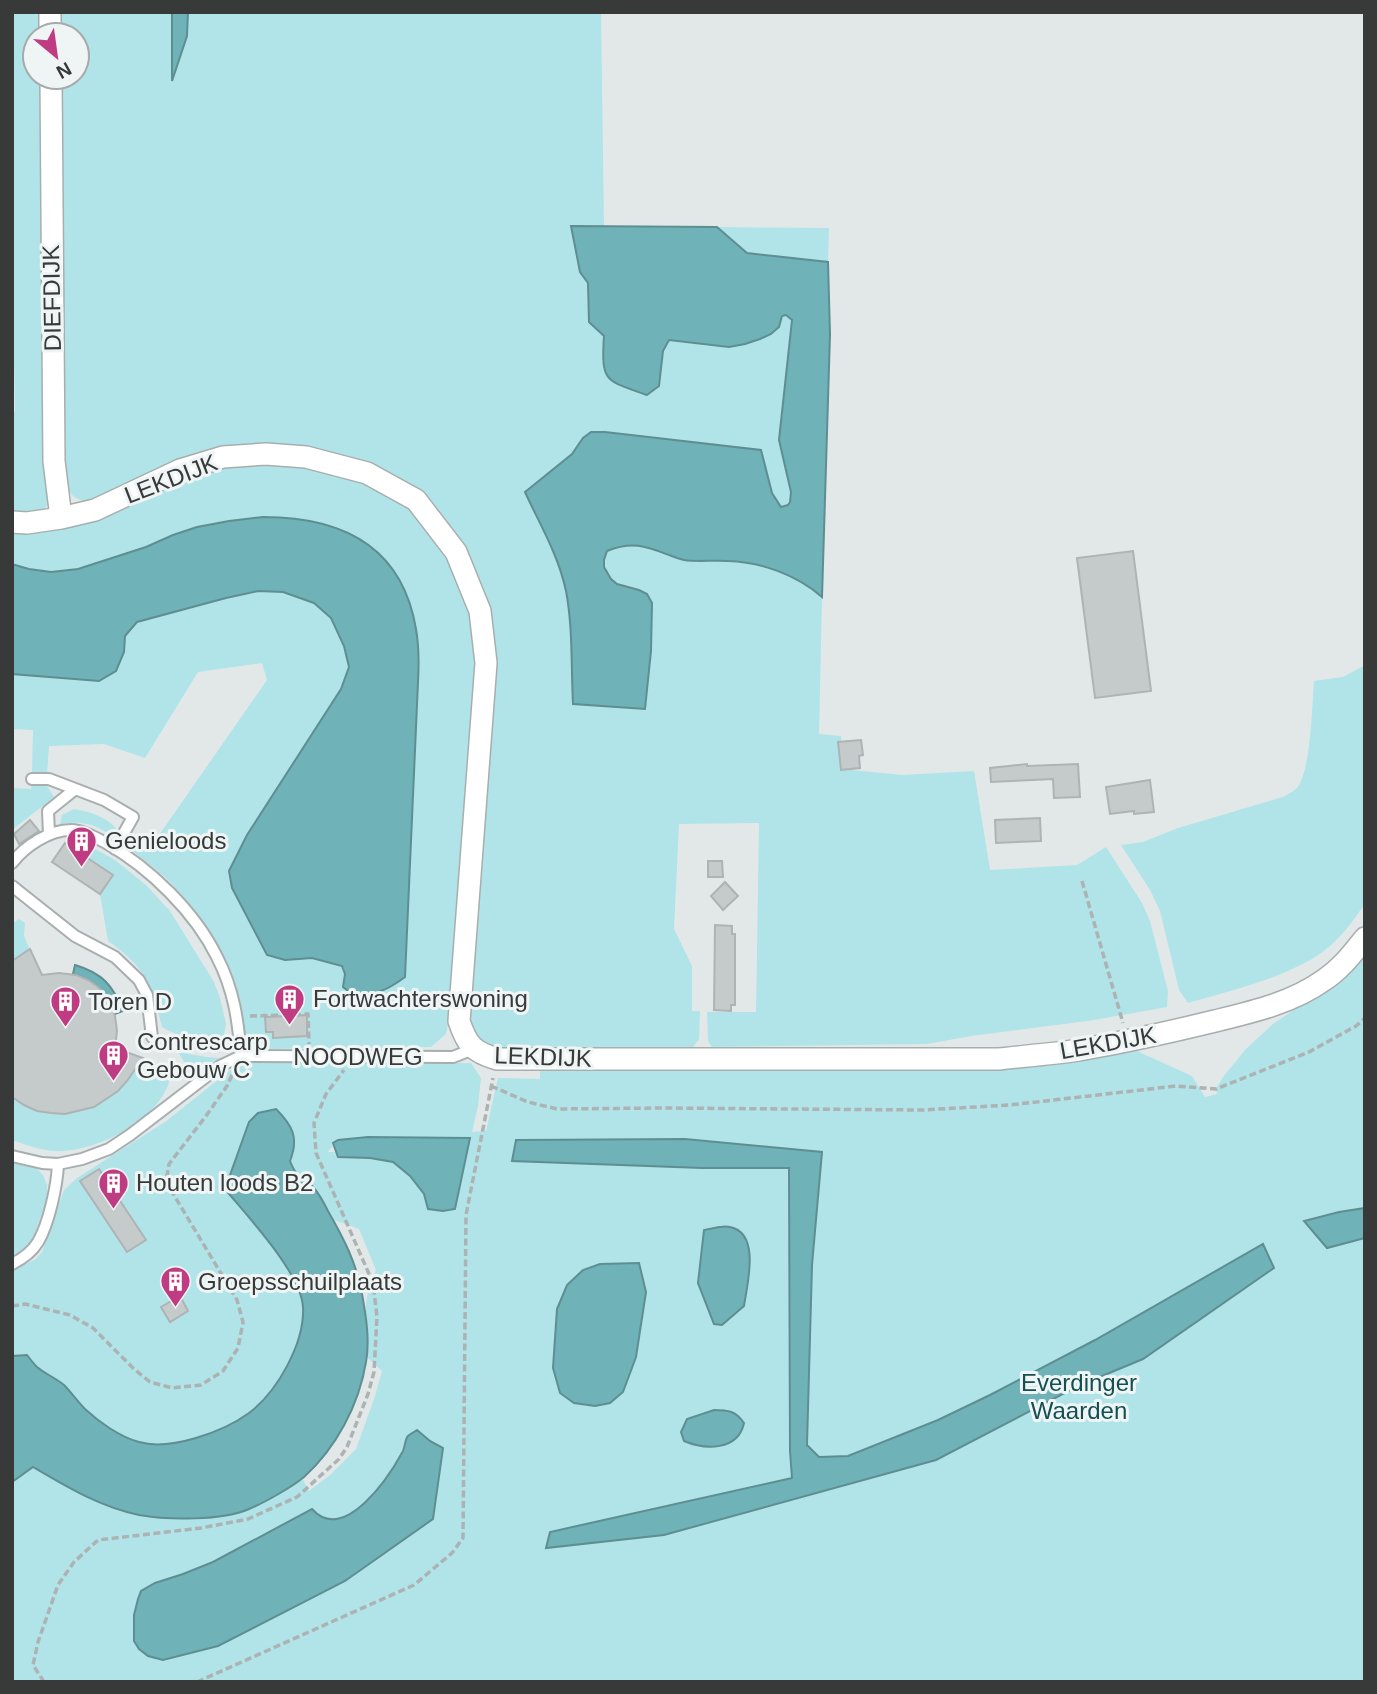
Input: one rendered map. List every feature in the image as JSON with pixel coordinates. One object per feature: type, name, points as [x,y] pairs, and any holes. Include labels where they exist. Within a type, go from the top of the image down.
[{"type":"street","name":"DIEFDIJK","points":[[51,91],[54,461],[61,518]]},
{"type":"street","name":"LEKDIJK","points":[[12,522],[27,523],[94,510],[180,470],[223,457],[266,454],[306,457],[367,473],[416,500],[456,552],[480,611],[486,663],[459,1021],[465,1039],[473,1049],[485,1056],[497,1059],[999,1059],[1075,1050],[1128,1041],[1250,1012],[1286,1000],[1323,981],[1343,965],[1365,939]]},
{"type":"lane","points":[[32,779],[49,779],[104,800],[133,817],[115,849]]},
{"type":"lane","points":[[49,834],[48,811],[74,790]]},
{"type":"lane","points":[[12,1156],[58,1164],[109,1149],[220,1066],[241,1056],[238,1017],[232,992],[216,955],[190,916],[151,876],[115,849],[94,837],[72,830],[49,834],[14,856]]},
{"type":"lane","points":[[12,886],[75,936],[115,957],[139,980],[148,995],[152,1037]]},
{"type":"lane","name":"NOODWEG","points":[[241,1056],[453,1057],[473,1049]]},
{"type":"lane","points":[[12,1264],[22,1259],[37,1244],[44,1229],[57,1183],[58,1164]]},
{"type":"path","points":[[1082,881],[1128,1041]]},
{"type":"path","points":[[294,1014],[308,1014],[309,1036]]},
{"type":"path","points":[[258,1015],[287,1015]]},
{"type":"path","points":[[491,1086],[528,1102],[557,1109],[923,1110],[1010,1105],[1176,1086],[1216,1089],[1309,1052],[1356,1026],[1365,1018]]},
{"type":"path","points":[[12,1306],[25,1304],[70,1314],[93,1328],[150,1382],[172,1388],[201,1385],[223,1371],[238,1348],[243,1322],[237,1300],[166,1182],[169,1164],[227,1086],[241,1056],[207,1046],[177,1046],[152,1037]]},
{"type":"path","points":[[197,1682],[414,1585],[452,1553],[463,1538],[466,1215],[497,1059]]},
{"type":"path","points":[[44,1682],[33,1665],[58,1585],[74,1562],[98,1540],[201,1528],[248,1519],[297,1497],[339,1459],[347,1447],[374,1372],[377,1317],[373,1283],[316,1153],[314,1124],[326,1094],[351,1061]]},
{"type":"green space","points":[[12,12],[43,12],[43,21],[21,21],[21,91],[43,91],[50,501],[42,512],[12,516],[12,414],[15,411]]},
{"type":"green space","points":[[58,12],[601,12],[604,227],[571,226],[580,272],[588,283],[589,322],[604,336],[602,361],[659,386],[663,351],[669,340],[786,315],[792,320],[779,440],[791,492],[790,502],[782,507],[772,493],[761,450],[605,432],[591,432],[583,438],[572,454],[525,491],[547,535],[566,590],[571,625],[573,704],[645,709],[652,603],[640,590],[611,579],[604,565],[607,551],[636,544],[653,549],[750,563],[800,581],[822,597],[819,734],[841,736],[842,769],[902,775],[974,771],[990,870],[1077,865],[1106,847],[1142,903],[1150,921],[1168,991],[1167,1007],[927,1044],[712,1047],[708,1041],[707,1012],[756,1012],[759,823],[679,824],[674,929],[692,966],[692,1011],[700,1011],[699,1039],[690,1051],[502,1048],[488,1044],[468,1028],[484,595],[479,581],[452,529],[421,492],[364,463],[311,448],[260,443],[221,448],[163,465],[113,494],[95,501],[77,499],[71,493],[63,477],[58,91],[91,91],[91,21],[58,21]]},
{"type":"green space","points":[[717,227],[829,228],[828,262],[747,253]]},
{"type":"green space","points":[[242,464],[307,465],[371,482],[420,513],[464,581],[479,666],[450,1015],[446,1034],[431,1047],[260,1049],[245,1043],[237,989],[214,938],[168,880],[126,846],[132,838],[150,848],[267,680],[262,663],[198,672],[145,758],[104,744],[49,746],[47,775],[32,774],[33,730],[12,729],[12,674],[99,681],[124,652],[125,635],[137,622],[258,591],[283,592],[314,603],[331,617],[344,646],[349,667],[341,689],[247,835],[285,960],[312,958],[342,966],[345,974],[343,987],[371,995],[394,986],[405,977],[419,651],[410,605],[373,550],[335,526],[263,517],[197,527],[78,569],[51,572],[12,564],[12,530],[208,469]],"holes":[[[287,1012],[293,1012],[294,1016],[307,1015],[307,1036],[273,1037]]]},
{"type":"green space","points":[[1365,665],[1365,904],[1349,926],[1316,957],[1262,981],[1188,1003],[1179,990],[1160,911],[1121,845],[1143,842],[1178,828],[1283,797],[1297,788],[1302,780],[1308,753],[1314,681],[1343,677]]},
{"type":"green space","points":[[32,784],[47,786],[54,797],[12,830],[12,788],[31,789]]},
{"type":"green space","points":[[74,809],[107,820],[116,828],[113,836],[88,824],[60,824],[62,815]]},
{"type":"green space","points":[[77,839],[115,860],[146,885],[170,911],[214,982],[226,1024],[224,1035],[192,1038],[162,1027],[150,988],[139,968],[108,941],[100,894],[112,875],[65,843]]},
{"type":"green space","points":[[19,919],[25,923],[24,936],[37,966],[12,983],[12,924]]},
{"type":"green space","name":"Everdinger Waarden","points":[[1365,957],[1365,1682],[14,1682],[12,1482],[33,1467],[99,1503],[141,1515],[196,1518],[289,1487],[302,1478],[309,1491],[356,1449],[382,1371],[367,1357],[365,1312],[368,1291],[376,1270],[359,1229],[332,1219],[313,1186],[296,1174],[290,1161],[294,1151],[226,1189],[284,1262],[300,1293],[303,1307],[299,1336],[287,1366],[270,1393],[249,1413],[211,1433],[181,1442],[139,1442],[117,1433],[97,1419],[64,1385],[40,1370],[27,1355],[12,1356],[12,1271],[36,1259],[42,1252],[64,1190],[77,1178],[165,1122],[239,1063],[471,1063],[481,1078],[472,1132],[486,1131],[498,1078],[540,1079],[540,1065],[1128,1047],[1192,1076],[1205,1097],[1217,1094],[1216,1089],[1223,1077],[1246,1049],[1274,1023],[1327,989]],"holes":[[[338,1140],[373,1158],[338,1158],[335,1152],[328,1152]],[[99,1169],[146,1240],[127,1252],[80,1181]],[[409,1435],[412,1500],[141,1591],[224,1557],[311,1509],[325,1518],[341,1518],[356,1511],[383,1482]]]},
{"type":"green space","points":[[125,1052],[150,1062],[171,1066],[169,1084],[160,1100],[146,1115],[110,1138],[71,1150],[44,1150],[12,1140],[12,1076]]},
{"type":"green space","points":[[178,1052],[206,1057],[220,1058],[191,1073]]},
{"type":"green space","points":[[12,1161],[35,1167],[43,1175],[47,1185],[47,1200],[31,1243],[12,1259]]},
{"type":"shaded area","points":[[172,12],[188,12],[187,36],[172,81]]},
{"type":"shaded area","points":[[571,226],[717,227],[747,253],[828,262],[830,334],[822,597],[790,576],[753,564],[684,560],[638,546],[624,546],[607,551],[604,567],[611,579],[617,584],[647,594],[652,603],[651,651],[645,709],[573,704],[571,633],[563,577],[525,492],[572,454],[583,438],[591,432],[605,432],[761,450],[772,493],[781,507],[788,505],[791,492],[779,440],[792,320],[786,315],[782,316],[779,327],[771,334],[729,347],[669,340],[663,351],[659,386],[647,395],[622,386],[609,378],[605,371],[604,336],[589,322],[588,283],[580,272]]},
{"type":"shaded area","points":[[263,517],[317,523],[342,530],[363,542],[382,557],[397,576],[409,600],[416,629],[418,675],[405,977],[381,991],[369,994],[355,996],[343,987],[345,974],[342,966],[312,958],[285,960],[267,955],[232,888],[229,871],[247,835],[341,689],[349,667],[344,646],[331,618],[314,603],[283,592],[258,591],[137,622],[125,636],[124,652],[116,671],[99,681],[12,674],[12,564],[51,572],[78,569],[197,527]]},
{"type":"shaded area","points":[[75,965],[105,981],[123,1011],[115,1014],[99,989],[73,974]]},
{"type":"shaded area","points":[[276,1109],[293,1133],[294,1146],[290,1161],[293,1168],[318,1193],[349,1251],[360,1283],[367,1328],[366,1362],[352,1410],[336,1439],[304,1477],[270,1499],[224,1516],[164,1518],[139,1515],[84,1496],[33,1467],[12,1482],[12,1356],[27,1355],[37,1367],[64,1385],[97,1419],[125,1437],[152,1444],[181,1442],[225,1427],[249,1413],[270,1393],[287,1366],[299,1336],[303,1307],[300,1293],[284,1262],[225,1189],[249,1122],[258,1113]]},
{"type":"shaded area","points":[[368,1137],[470,1138],[455,1209],[428,1209],[424,1194],[410,1176],[393,1162],[338,1157],[333,1143],[338,1140]]},
{"type":"shaded area","points":[[685,1139],[822,1152],[812,1265],[807,1445],[819,1457],[848,1456],[938,1420],[1095,1340],[1263,1244],[1274,1268],[1143,1359],[1078,1386],[936,1460],[664,1535],[546,1548],[550,1532],[792,1478],[789,1168],[702,1168],[512,1161],[516,1140]]},
{"type":"shaded area","points":[[1365,1208],[1365,1238],[1327,1248],[1304,1221],[1339,1212]]},
{"type":"shaded area","points":[[719,1227],[740,1231],[746,1239],[750,1261],[744,1306],[722,1325],[714,1324],[698,1283],[704,1230]]},
{"type":"shaded area","points":[[639,1263],[646,1292],[636,1357],[623,1392],[610,1403],[595,1406],[574,1403],[560,1393],[553,1368],[557,1309],[567,1285],[583,1270],[600,1264]]},
{"type":"shaded area","points":[[714,1410],[731,1412],[744,1423],[735,1439],[711,1447],[684,1441],[681,1432],[687,1419]]},
{"type":"shaded area","points":[[417,1430],[443,1448],[433,1519],[345,1581],[218,1646],[163,1660],[148,1656],[139,1649],[134,1641],[134,1615],[141,1591],[155,1583],[213,1562],[312,1509],[325,1518],[338,1519],[351,1513],[376,1490],[403,1451],[407,1437]]},
{"type":"building","points":[[1133,551],[1151,691],[1095,698],[1077,558]]},
{"type":"building","points":[[861,740],[863,755],[859,756],[860,768],[841,770],[838,742]]},
{"type":"building","points":[[1027,764],[1078,764],[1080,797],[1054,798],[1053,779],[991,782],[990,768]]},
{"type":"building","points":[[1150,780],[1154,812],[1110,814],[1106,787]]},
{"type":"building","points":[[1040,818],[1041,841],[996,843],[995,820]]},
{"type":"building","points":[[30,820],[39,831],[19,844],[14,834]]},
{"type":"building","name":"Genieloods","points":[[65,843],[113,875],[100,894],[52,862]]},
{"type":"building","points":[[708,861],[722,861],[723,877],[708,877]]},
{"type":"building","points":[[725,882],[738,896],[723,910],[711,896]]},
{"type":"building","points":[[715,925],[732,926],[732,934],[735,934],[735,1005],[731,1005],[731,1011],[714,1010]]},
{"type":"building","name":"Toren D","points":[[30,949],[42,975],[76,975],[98,987],[110,999],[115,1016],[115,1048],[143,1058],[118,1091],[94,1107],[65,1114],[51,1113],[37,1111],[12,1097],[12,961]]},
{"type":"building","name":"Fortwachterswoning","points":[[307,1015],[307,1036],[273,1038],[273,1032],[266,1032],[265,1017]]},
{"type":"building","name":"Houten loods B2","points":[[99,1169],[146,1240],[127,1252],[80,1181]]},
{"type":"building","name":"Groepsschuilplaats","points":[[180,1296],[188,1311],[170,1322],[161,1307]]},
{"type":"place","name":"Genieloods","points":[[82,868]]},
{"type":"place","name":"Fortwachterswoning","points":[[290,1026]]},
{"type":"place","name":"Toren D","points":[[65,1029]]},
{"type":"place","name":"Contrescarp Gebouw C","points":[[114,1083]]},
{"type":"place","name":"Houten loods B2","points":[[113,1210]]},
{"type":"place","name":"Groepsschuilplaats","points":[[175,1309]]}]
